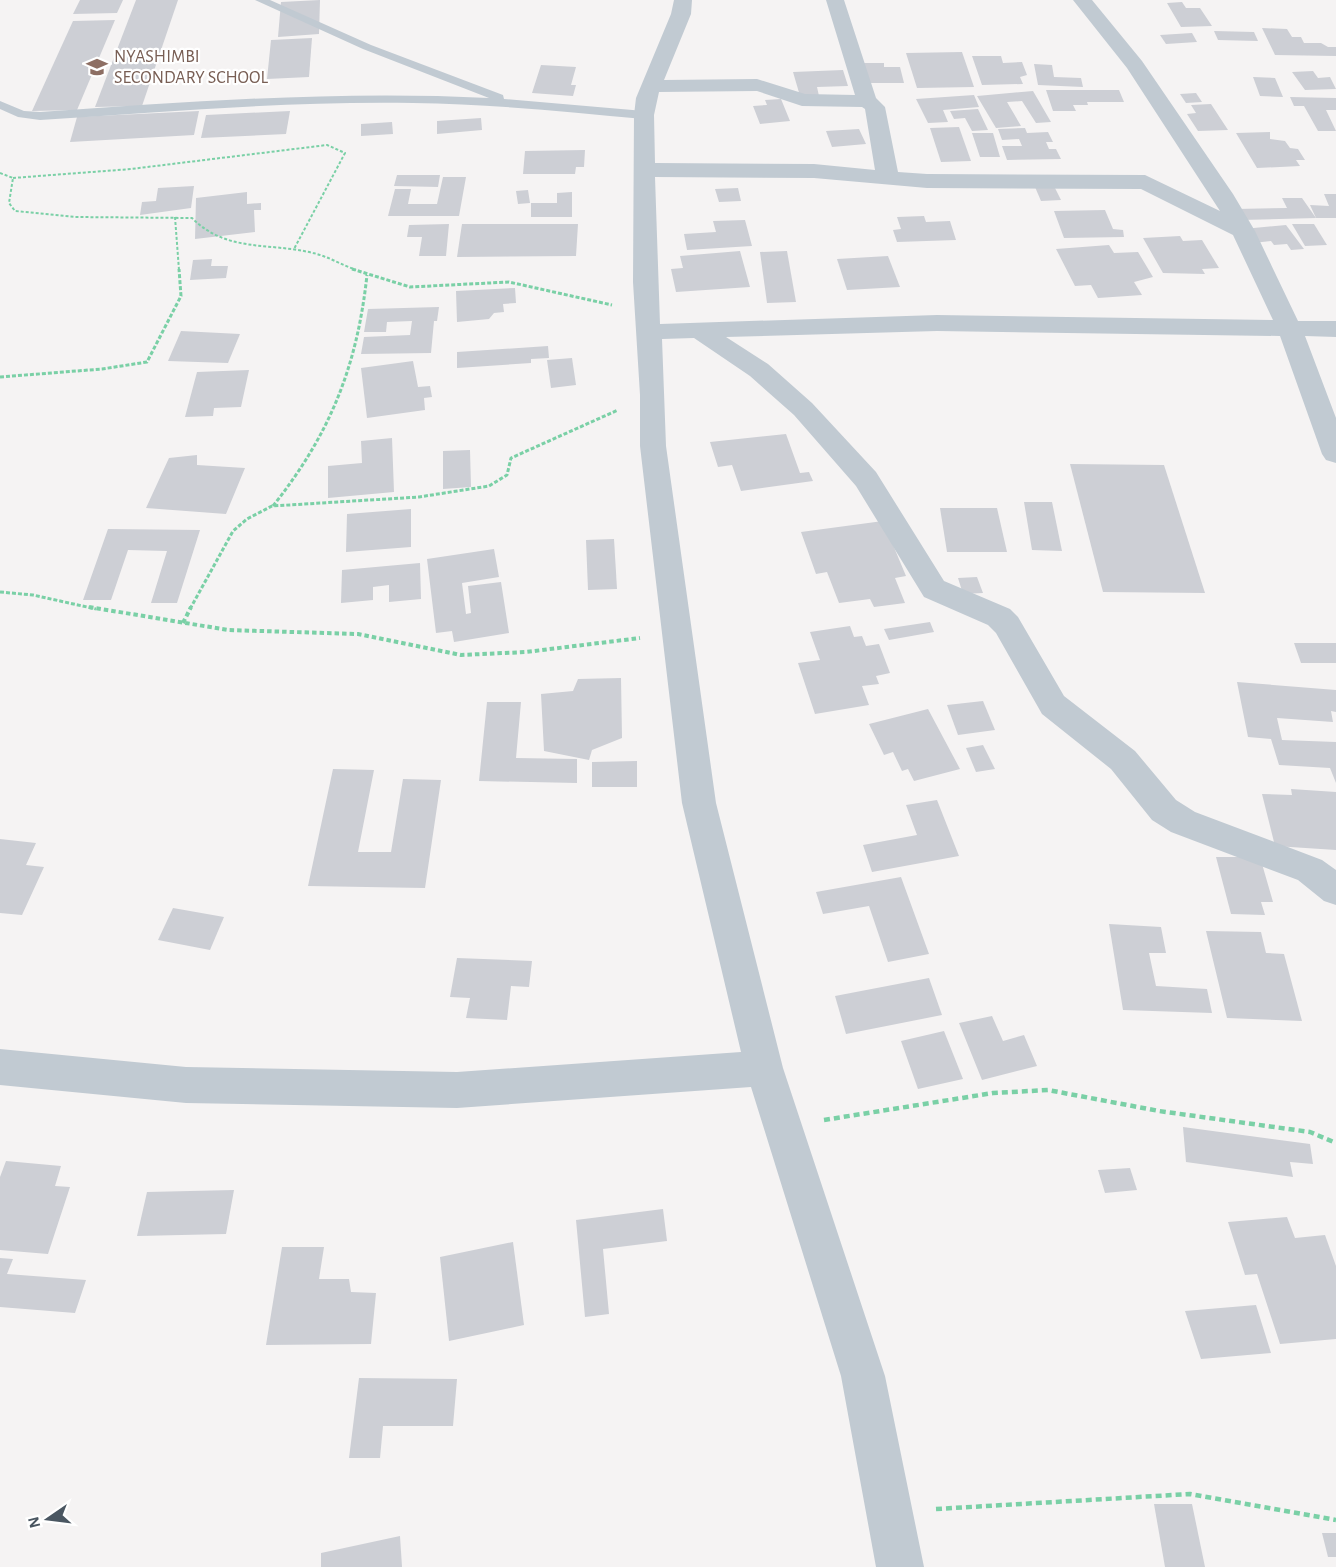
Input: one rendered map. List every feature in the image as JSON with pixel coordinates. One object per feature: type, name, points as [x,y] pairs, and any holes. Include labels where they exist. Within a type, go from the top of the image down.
[{"type":"street","points":[[683,0],[681,14],[647,100],[645,170],[648,323],[653,395],[653,447],[699,803],[764,1068],[863,1376],[900,1567]]},
{"type":"street","points":[[835,0],[867,100],[875,107],[888,179]]},
{"type":"street","points":[[1082,0],[1136,66],[1172,123],[1222,194],[1243,231],[1290,330],[1336,454]]},
{"type":"street","points":[[647,100],[757,85],[772,88],[802,100],[867,100]]},
{"type":"street","points":[[645,170],[803,170],[888,179],[1145,182],[1243,231]]},
{"type":"street","points":[[648,323],[701,332],[937,323],[1336,329]]},
{"type":"street","points":[[701,332],[759,370],[803,409],[866,479],[934,589],[999,617],[1007,625],[1053,705],[1123,760],[1164,810],[1183,822],[1310,870],[1336,890]]},
{"type":"street","points":[[0,1067],[186,1085],[457,1090],[764,1068]]},
{"type":"lane","points":[[261,0],[367,47],[516,104]]},
{"type":"lane","points":[[0,105],[22,114],[40,116],[276,100],[414,99],[516,104],[647,100]]},
{"type":"path","points":[[0,173],[13,178],[131,169],[327,145],[345,153],[294,249]]},
{"type":"path","points":[[13,178],[9,203],[15,211],[75,217],[192,218],[206,232],[226,240],[314,253],[367,275],[410,287],[509,282],[648,323]]},
{"type":"path","points":[[0,377],[147,362],[181,296],[175,217]]},
{"type":"path","points":[[183,623],[223,545],[233,531],[247,519],[272,506],[307,463],[327,428],[365,305],[367,275]]},
{"type":"path","points":[[272,506],[419,497],[489,486],[507,475],[512,458],[653,395]]},
{"type":"path","points":[[0,592],[33,595],[104,611],[228,630],[358,634],[461,655],[526,652],[676,633]]},
{"type":"path","points":[[782,1126],[993,1093],[1048,1090],[1159,1111],[1310,1132],[1336,1143]]},
{"type":"path","points":[[890,1511],[1190,1494],[1336,1520]]},
{"type":"building","points":[[80,0],[123,0],[117,13],[73,14]]},
{"type":"building","points":[[136,0],[178,0],[142,106],[95,107]]},
{"type":"building","points":[[320,0],[319,34],[278,37],[281,2]]},
{"type":"building","points":[[1182,2],[1186,8],[1200,8],[1212,26],[1181,27],[1167,3]]},
{"type":"building","points":[[115,20],[77,110],[32,111],[73,21]]},
{"type":"building","points":[[1262,28],[1287,29],[1292,37],[1301,37],[1304,43],[1321,43],[1328,47],[1336,47],[1336,56],[1275,55]]},
{"type":"building","points":[[1214,31],[1254,32],[1258,41],[1218,40]]},
{"type":"building","points":[[1192,33],[1197,42],[1166,44],[1160,35]]},
{"type":"building","points":[[312,38],[309,77],[267,79],[271,40]]},
{"type":"building","points":[[962,52],[974,87],[917,88],[906,53]]},
{"type":"building","points":[[972,56],[1001,56],[1003,63],[1022,62],[1027,75],[1020,77],[1023,84],[982,85]]},
{"type":"building","points":[[850,63],[884,63],[884,67],[900,67],[904,83],[854,83]]},
{"type":"building","points":[[1034,64],[1052,65],[1054,77],[1081,78],[1083,87],[1038,85]]},
{"type":"building","points":[[541,65],[576,67],[571,85],[576,85],[573,96],[532,93]]},
{"type":"building","points":[[843,70],[848,86],[817,87],[819,96],[800,96],[793,72]]},
{"type":"building","points":[[1313,71],[1318,78],[1330,77],[1336,89],[1305,90],[1292,72]]},
{"type":"building","points":[[1253,77],[1275,78],[1283,97],[1260,96]]},
{"type":"building","points":[[1046,90],[1119,90],[1124,102],[1087,102],[1088,105],[1073,105],[1076,111],[1053,111]]},
{"type":"building","points":[[1033,91],[1051,122],[1036,123],[1022,101],[1007,102],[1021,126],[996,128],[977,96]]},
{"type":"building","points":[[1196,93],[1202,102],[1186,103],[1180,94]]},
{"type":"building","points":[[974,95],[979,107],[943,110],[948,122],[928,123],[916,99]]},
{"type":"building","points":[[1290,97],[1336,98],[1336,110],[1326,110],[1336,131],[1318,131],[1304,106],[1294,106]]},
{"type":"building","points":[[781,99],[790,121],[760,124],[753,106],[767,105],[765,100]]},
{"type":"building","points":[[1211,104],[1228,130],[1198,131],[1187,114],[1196,113],[1191,105]]},
{"type":"building","points":[[978,109],[988,130],[972,131],[965,118],[954,119],[950,111]]},
{"type":"building","points":[[199,111],[194,135],[70,142],[77,117]]},
{"type":"building","points":[[290,111],[286,134],[201,138],[206,115]]},
{"type":"building","points":[[481,118],[482,130],[437,134],[437,121]]},
{"type":"building","points":[[392,122],[393,134],[361,136],[361,124]]},
{"type":"building","points":[[959,127],[971,161],[941,162],[930,128]]},
{"type":"building","points":[[1025,128],[1027,133],[1048,132],[1053,142],[1046,142],[1049,149],[1056,149],[1061,159],[1007,160],[1002,146],[1022,146],[1019,139],[1002,140],[998,129]]},
{"type":"building","points":[[859,129],[866,144],[832,147],[826,131]]},
{"type":"building","points":[[1270,132],[1270,139],[1285,141],[1290,148],[1298,149],[1305,160],[1296,160],[1300,166],[1257,168],[1236,133]]},
{"type":"building","points":[[972,133],[993,133],[1000,157],[980,157]]},
{"type":"building","points":[[585,150],[584,167],[576,167],[575,174],[523,174],[525,151]]},
{"type":"building","points":[[397,175],[440,175],[438,187],[394,186]]},
{"type":"building","points":[[443,177],[466,177],[459,216],[388,216],[395,189],[411,189],[408,204],[437,204]]},
{"type":"building","points":[[194,186],[191,208],[140,215],[142,202],[156,201],[158,188]]},
{"type":"building","points":[[1054,186],[1061,200],[1041,201],[1035,187]]},
{"type":"building","points":[[738,188],[741,201],[719,202],[715,189]]},
{"type":"building","points":[[528,190],[530,203],[518,204],[516,191]]},
{"type":"building","points":[[247,192],[247,204],[261,203],[261,210],[254,210],[255,232],[195,239],[196,198]]},
{"type":"building","points":[[572,192],[572,217],[531,217],[531,203],[557,203],[557,193]]},
{"type":"building","points":[[1324,194],[1336,194],[1336,218],[1316,218],[1310,205],[1329,206]]},
{"type":"building","points":[[1282,198],[1302,198],[1316,218],[1241,220],[1236,209],[1287,208]]},
{"type":"building","points":[[1105,210],[1113,229],[1123,230],[1124,237],[1064,238],[1054,211]]},
{"type":"building","points":[[924,216],[926,222],[950,221],[956,240],[897,242],[893,230],[901,229],[897,217]]},
{"type":"building","points":[[745,220],[752,246],[687,250],[684,234],[716,232],[713,221]]},
{"type":"building","points":[[449,224],[446,256],[419,256],[422,237],[407,237],[409,225]]},
{"type":"building","points":[[462,224],[578,224],[576,256],[457,257]]},
{"type":"building","points":[[1292,224],[1314,224],[1327,245],[1305,246]]},
{"type":"building","points":[[1286,225],[1304,249],[1291,250],[1287,244],[1274,245],[1271,241],[1253,243],[1243,229]]},
{"type":"building","points":[[1180,236],[1183,241],[1202,240],[1219,268],[1202,269],[1205,274],[1163,273],[1143,238]]},
{"type":"building","points":[[1109,245],[1114,253],[1138,252],[1153,277],[1134,282],[1142,295],[1098,298],[1091,285],[1075,286],[1056,249]]},
{"type":"building","points":[[740,251],[750,287],[676,292],[671,269],[683,268],[680,256]]},
{"type":"building","points":[[787,251],[796,302],[767,303],[760,252]]},
{"type":"building","points":[[888,256],[900,287],[847,290],[837,259]]},
{"type":"building","points":[[212,259],[211,266],[228,266],[226,278],[190,280],[193,260]]},
{"type":"building","points":[[515,288],[516,303],[503,304],[504,312],[494,313],[489,319],[457,322],[456,291]]},
{"type":"building","points":[[439,307],[437,321],[434,321],[431,353],[361,354],[364,337],[410,335],[412,321],[387,322],[386,332],[364,332],[368,309]]},
{"type":"building","points":[[181,331],[240,334],[228,363],[168,361]]},
{"type":"building","points":[[548,346],[549,358],[531,359],[531,363],[457,368],[457,352]]},
{"type":"building","points":[[572,358],[576,385],[551,388],[547,360]]},
{"type":"building","points":[[413,361],[418,387],[430,386],[432,397],[424,398],[425,410],[367,418],[361,368]]},
{"type":"building","points":[[249,370],[241,407],[214,408],[213,416],[185,417],[197,372]]},
{"type":"building","points":[[786,434],[800,473],[809,472],[813,481],[741,491],[732,465],[718,467],[710,442]]},
{"type":"building","points":[[392,438],[394,492],[328,498],[328,466],[362,463],[361,441]]},
{"type":"building","points":[[470,450],[471,487],[443,489],[443,451]]},
{"type":"building","points":[[197,455],[197,465],[245,468],[226,514],[146,508],[169,458]]},
{"type":"building","points":[[1070,464],[1164,465],[1205,593],[1103,592]]},
{"type":"building","points":[[1024,502],[1052,502],[1062,551],[1032,550]]},
{"type":"building","points":[[940,508],[997,508],[1007,552],[947,552]]},
{"type":"building","points":[[411,509],[411,547],[346,552],[347,514]]},
{"type":"building","points":[[883,521],[906,576],[895,578],[905,603],[874,607],[870,599],[839,603],[827,572],[816,574],[801,532]]},
{"type":"building","points":[[108,529],[200,530],[177,603],[151,603],[167,551],[128,550],[111,600],[83,600]]},
{"type":"building","points":[[614,539],[617,589],[588,590],[586,540]]},
{"type":"building","points":[[494,549],[499,577],[462,583],[466,614],[471,613],[468,586],[501,582],[509,633],[454,642],[452,631],[436,633],[427,559]]},
{"type":"building","points":[[420,563],[421,599],[389,602],[389,585],[373,587],[373,600],[341,603],[342,570]]},
{"type":"building","points":[[977,577],[983,593],[963,594],[958,578]]},
{"type":"building","points":[[930,622],[934,632],[889,640],[884,629]]},
{"type":"building","points":[[850,626],[854,637],[862,636],[866,646],[879,644],[890,673],[876,676],[879,684],[862,686],[869,705],[815,714],[798,663],[820,660],[810,632]]},
{"type":"building","points":[[1294,643],[1336,643],[1336,663],[1301,663]]},
{"type":"building","points":[[621,678],[622,738],[592,750],[589,760],[544,751],[541,694],[573,691],[578,679]]},
{"type":"building","points":[[1237,682],[1336,690],[1336,712],[1331,711],[1333,722],[1277,718],[1282,740],[1336,742],[1336,783],[1330,768],[1279,765],[1271,739],[1248,737]]},
{"type":"building","points":[[983,701],[995,730],[958,735],[947,705]]},
{"type":"building","points":[[487,702],[521,702],[516,758],[577,759],[577,783],[479,781]]},
{"type":"building","points":[[928,709],[960,769],[914,781],[908,769],[902,771],[893,752],[884,755],[869,724]]},
{"type":"building","points":[[983,745],[995,769],[976,772],[966,748]]},
{"type":"building","points":[[637,761],[637,787],[592,787],[592,762]]},
{"type":"building","points":[[333,769],[374,770],[358,852],[391,852],[403,779],[441,780],[425,888],[308,886]]},
{"type":"building","points":[[1291,789],[1336,792],[1336,850],[1275,846],[1262,794],[1292,795]]},
{"type":"building","points":[[937,800],[959,856],[872,872],[863,845],[917,835],[906,805]]},
{"type":"building","points":[[0,839],[36,843],[26,865],[44,867],[22,915],[0,913]]},
{"type":"building","points":[[1216,857],[1260,857],[1273,902],[1261,902],[1265,915],[1231,914]]},
{"type":"building","points":[[901,877],[929,954],[888,962],[869,906],[823,914],[816,892]]},
{"type":"building","points":[[173,908],[224,917],[210,950],[158,940]]},
{"type":"building","points":[[1109,924],[1161,927],[1166,953],[1149,953],[1156,986],[1207,989],[1212,1013],[1123,1010]]},
{"type":"building","points":[[1206,931],[1261,932],[1266,953],[1284,954],[1302,1021],[1227,1018]]},
{"type":"building","points":[[457,958],[532,961],[529,987],[511,986],[507,1020],[466,1018],[470,998],[450,997]]},
{"type":"building","points":[[929,978],[942,1015],[846,1034],[835,996]]},
{"type":"building","points":[[992,1016],[1003,1041],[1024,1035],[1037,1066],[982,1080],[959,1023]]},
{"type":"building","points":[[944,1031],[963,1079],[918,1089],[901,1041]]},
{"type":"building","points":[[1183,1127],[1310,1144],[1313,1164],[1290,1162],[1293,1177],[1186,1162]]},
{"type":"building","points":[[6,1161],[61,1166],[55,1186],[70,1187],[48,1254],[0,1250],[0,1177]]},
{"type":"building","points":[[1130,1168],[1137,1190],[1105,1193],[1098,1170]]},
{"type":"building","points":[[234,1190],[226,1234],[137,1236],[147,1192]]},
{"type":"building","points":[[663,1209],[667,1241],[603,1249],[609,1314],[585,1317],[576,1220]]},
{"type":"building","points":[[1287,1217],[1295,1238],[1325,1235],[1336,1266],[1336,1339],[1280,1344],[1257,1274],[1245,1275],[1228,1222]]},
{"type":"building","points":[[513,1242],[524,1325],[449,1341],[440,1257]]},
{"type":"building","points":[[282,1247],[324,1247],[319,1279],[349,1279],[351,1292],[376,1293],[371,1344],[266,1345]]},
{"type":"building","points":[[0,1258],[13,1259],[7,1274],[86,1280],[75,1313],[0,1307]]},
{"type":"building","points":[[1256,1305],[1271,1353],[1201,1359],[1185,1311]]},
{"type":"building","points":[[359,1378],[457,1379],[453,1426],[383,1426],[380,1458],[349,1458]]},
{"type":"building","points":[[1154,1504],[1192,1504],[1205,1567],[1165,1567]]},
{"type":"building","points":[[1322,1533],[1336,1533],[1336,1557],[1328,1557]]},
{"type":"building","points":[[400,1536],[402,1567],[321,1567],[321,1553]]},
{"type":"place","name":"NYASHIMBI SECONDARY SCHOOL","points":[[97,67]]}]
